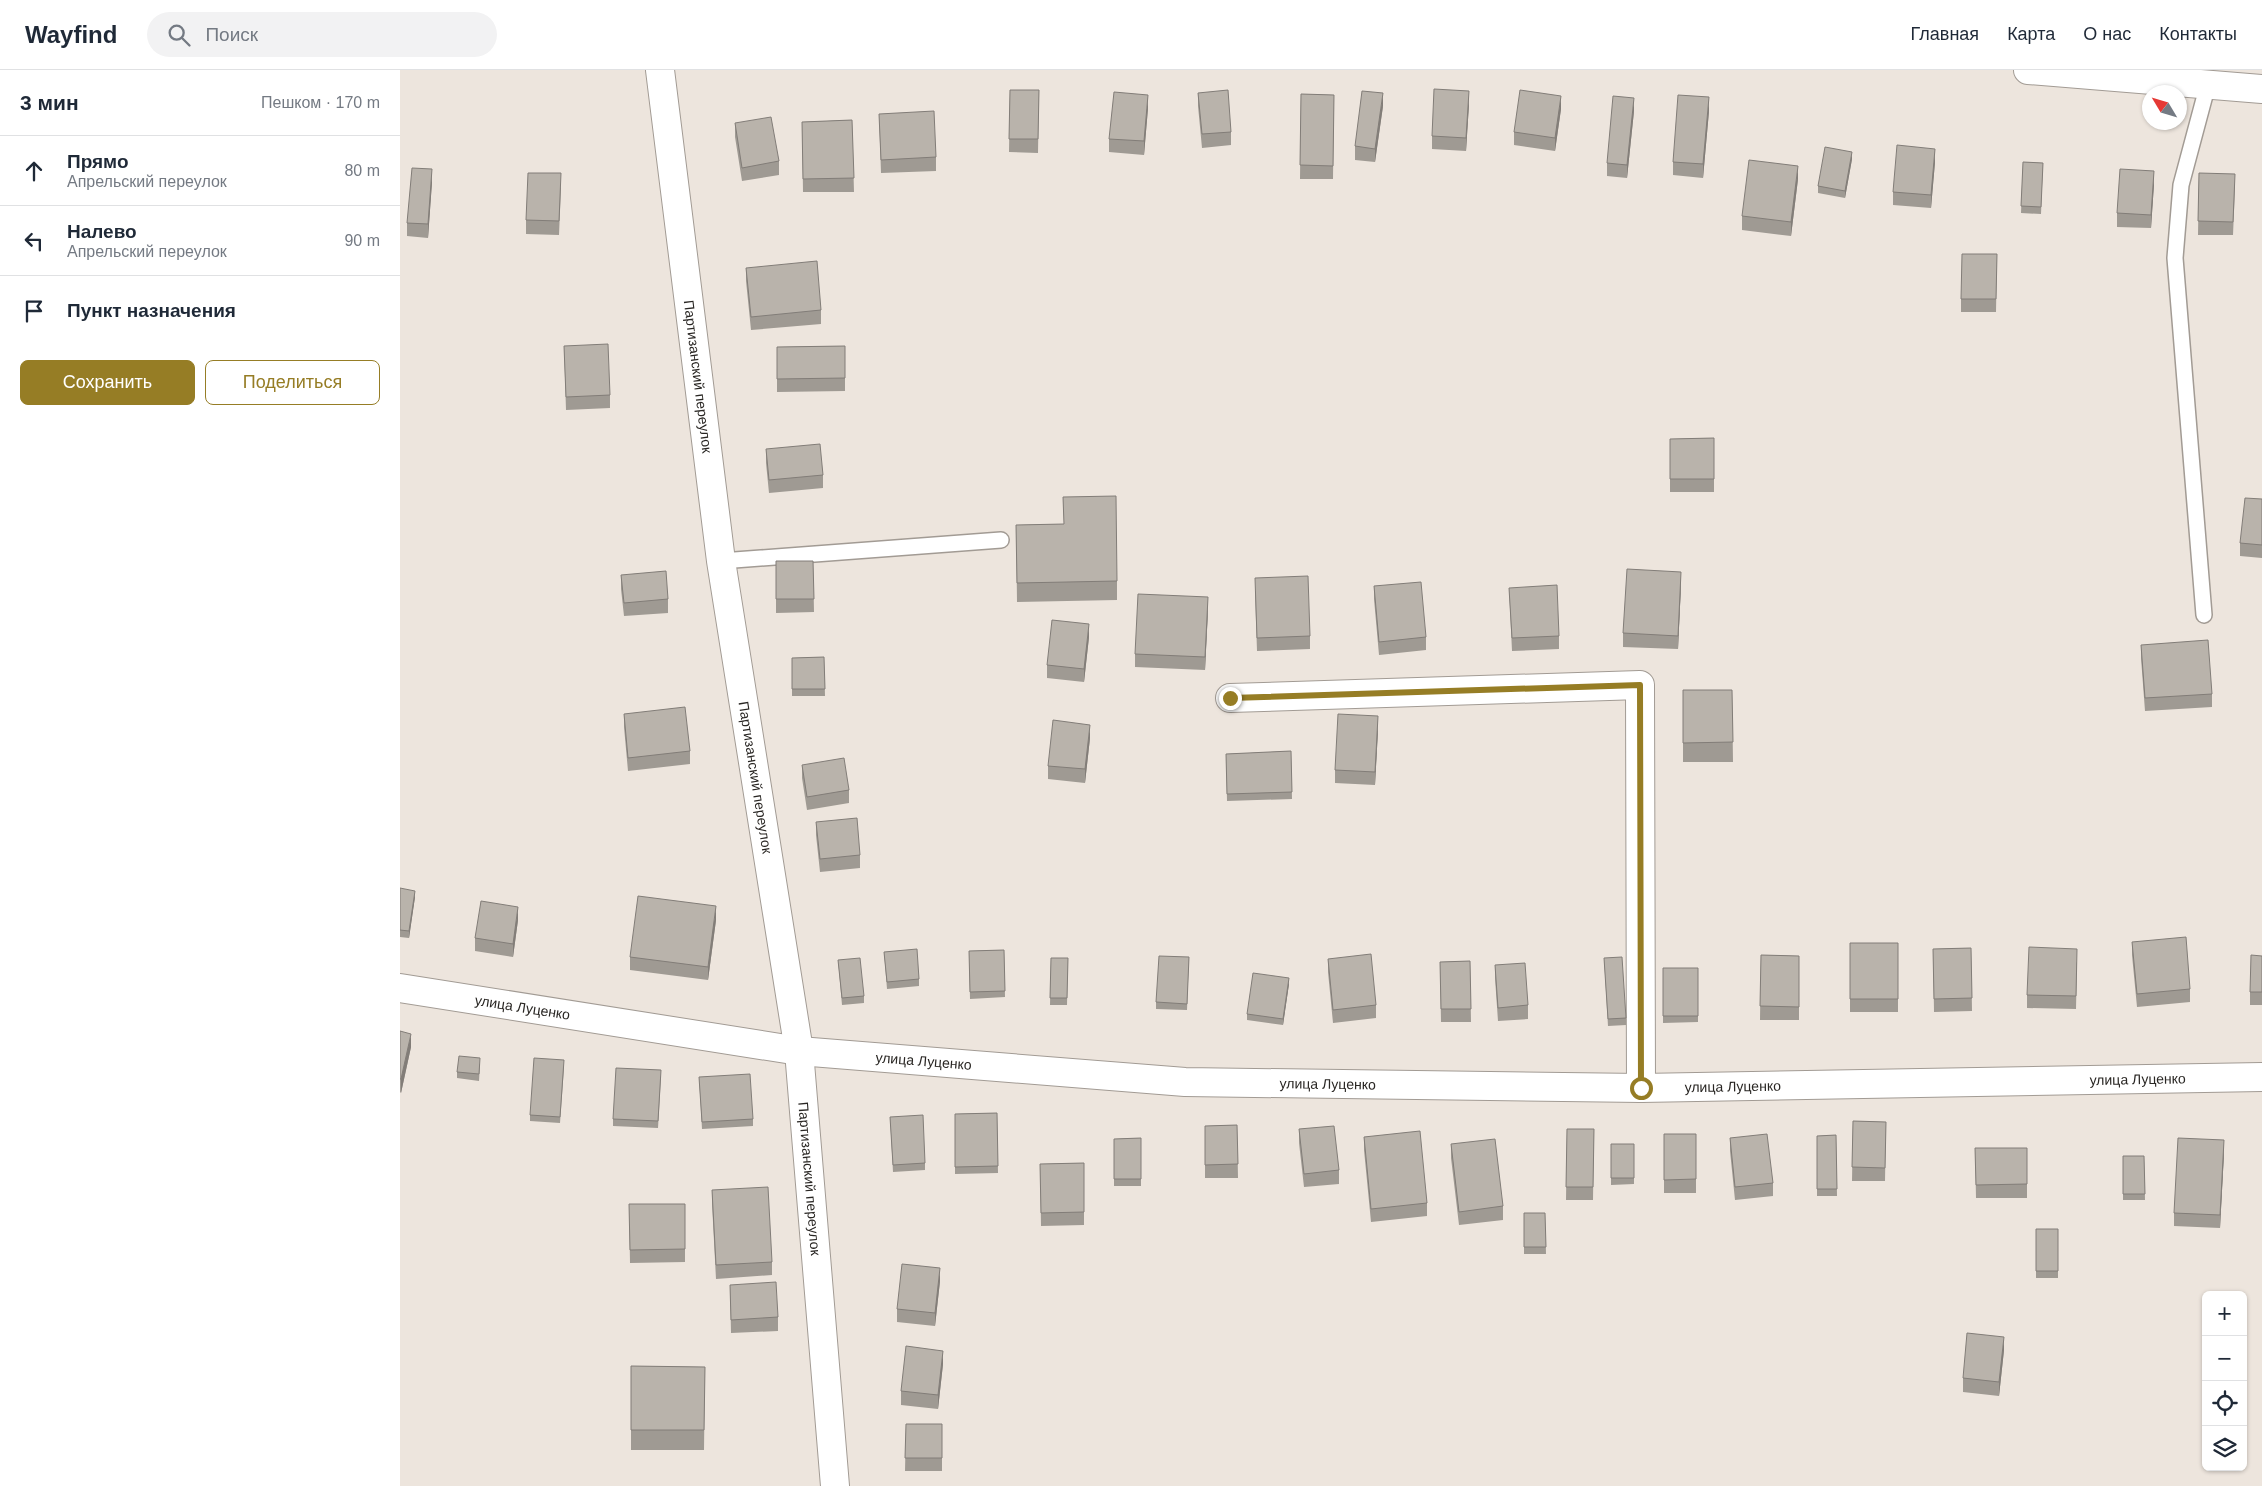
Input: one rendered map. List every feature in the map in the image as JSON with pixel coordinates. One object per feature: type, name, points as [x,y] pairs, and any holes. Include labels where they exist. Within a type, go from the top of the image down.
[{"type":"street","name":"Партизанский переулок","points":[[660,70],[721,561],[799,1050],[834,1486]]},
{"type":"street","points":[[2028,70],[2208,84],[2245,82]]},
{"type":"street","points":[[1230,698],[1640,685],[1641,1088]]},
{"type":"street","name":"улица Луценко","points":[[400,988],[799,1050],[1185,1082],[1641,1088],[2262,1077]]},
{"type":"lane","points":[[2204,615],[2175,258],[2181,184],[2208,84]]},
{"type":"lane","points":[[721,561],[1001,540]]},
{"type":"building","points":[[1434,89],[1469,91],[1466,138],[1432,136]]},
{"type":"building","points":[[1010,90],[1039,90],[1038,139],[1009,139]]},
{"type":"building","points":[[1228,90],[1231,132],[1202,134],[1198,93]]},
{"type":"building","points":[[1520,90],[1561,96],[1555,138],[1514,132]]},
{"type":"building","points":[[1362,91],[1383,93],[1375,149],[1355,146]]},
{"type":"building","points":[[1114,92],[1148,95],[1144,141],[1109,139]]},
{"type":"building","points":[[1301,94],[1334,95],[1333,166],[1300,165]]},
{"type":"building","points":[[1678,95],[1709,97],[1703,164],[1673,162]]},
{"type":"building","points":[[1613,96],[1634,98],[1627,165],[1607,163]]},
{"type":"building","points":[[934,111],[936,157],[881,160],[879,114]]},
{"type":"building","points":[[771,117],[779,161],[742,168],[735,123]]},
{"type":"building","points":[[852,120],[854,178],[803,179],[802,122]]},
{"type":"building","points":[[1897,145],[1935,149],[1931,195],[1893,192]]},
{"type":"building","points":[[1825,147],[1852,152],[1845,191],[1818,186]]},
{"type":"building","points":[[1749,160],[1798,166],[1791,222],[1742,216]]},
{"type":"building","points":[[2023,162],[2043,163],[2041,207],[2021,206]]},
{"type":"building","points":[[412,168],[432,169],[428,224],[407,223]]},
{"type":"building","points":[[2120,169],[2154,171],[2151,215],[2117,213]]},
{"type":"building","points":[[528,173],[561,173],[559,221],[526,220]]},
{"type":"building","points":[[2199,173],[2235,174],[2233,222],[2198,221]]},
{"type":"building","points":[[1962,254],[1997,254],[1996,299],[1961,299]]},
{"type":"building","points":[[817,261],[821,310],[751,317],[746,268]]},
{"type":"building","points":[[608,344],[610,395],[566,397],[564,346]]},
{"type":"building","points":[[845,346],[845,378],[777,379],[777,347]]},
{"type":"building","points":[[1714,438],[1714,479],[1670,479],[1670,439]]},
{"type":"building","points":[[820,444],[823,475],[769,480],[766,449]]},
{"type":"building","points":[[1116,496],[1117,581],[1017,583],[1016,525],[1064,524],[1063,497]]},
{"type":"building","points":[[2245,498],[2262,499],[2262,545],[2240,543]]},
{"type":"building","points":[[776,561],[813,561],[814,599],[776,599]]},
{"type":"building","points":[[1627,569],[1681,572],[1678,636],[1623,633]]},
{"type":"building","points":[[666,571],[668,599],[624,603],[621,575]]},
{"type":"building","points":[[1308,576],[1310,636],[1257,638],[1255,578]]},
{"type":"building","points":[[1421,582],[1426,637],[1379,642],[1374,586]]},
{"type":"building","points":[[1557,585],[1559,636],[1512,638],[1509,588]]},
{"type":"building","points":[[1138,594],[1208,597],[1205,657],[1135,654]]},
{"type":"building","points":[[1052,620],[1089,624],[1084,669],[1047,665]]},
{"type":"building","points":[[2208,640],[2212,694],[2145,698],[2141,645]]},
{"type":"building","points":[[824,657],[825,689],[792,689],[792,658]]},
{"type":"building","points":[[1683,690],[1732,690],[1733,742],[1683,743]]},
{"type":"building","points":[[685,707],[690,751],[628,758],[624,714]]},
{"type":"building","points":[[1338,714],[1378,716],[1375,772],[1335,770]]},
{"type":"building","points":[[1053,720],[1090,725],[1085,769],[1048,766]]},
{"type":"building","points":[[1291,751],[1292,792],[1227,794],[1226,754]]},
{"type":"building","points":[[844,758],[849,790],[807,797],[802,765]]},
{"type":"building","points":[[857,818],[860,855],[820,859],[816,822]]},
{"type":"building","points":[[400,888],[415,891],[409,931],[400,930]]},
{"type":"building","points":[[638,896],[716,906],[708,967],[630,957]]},
{"type":"building","points":[[481,901],[518,907],[513,944],[475,938]]},
{"type":"building","points":[[2186,937],[2190,989],[2137,994],[2132,942]]},
{"type":"building","points":[[1850,943],[1898,943],[1898,999],[1850,999]]},
{"type":"building","points":[[2029,947],[2077,949],[2076,996],[2027,995]]},
{"type":"building","points":[[1971,948],[1972,998],[1934,999],[1933,949]]},
{"type":"building","points":[[917,949],[919,979],[887,982],[884,952]]},
{"type":"building","points":[[1004,950],[1005,991],[970,992],[969,951]]},
{"type":"building","points":[[1371,954],[1376,1005],[1333,1010],[1328,959]]},
{"type":"building","points":[[1761,955],[1799,956],[1799,1007],[1760,1006]]},
{"type":"building","points":[[2251,955],[2262,956],[2262,992],[2250,992]]},
{"type":"building","points":[[1159,956],[1189,957],[1187,1004],[1156,1002]]},
{"type":"building","points":[[1622,957],[1626,1018],[1608,1019],[1604,958]]},
{"type":"building","points":[[860,958],[864,996],[842,998],[838,960]]},
{"type":"building","points":[[1051,958],[1068,958],[1067,998],[1050,998]]},
{"type":"building","points":[[1470,961],[1471,1009],[1441,1009],[1440,962]]},
{"type":"building","points":[[1525,963],[1528,1005],[1498,1008],[1495,965]]},
{"type":"building","points":[[1663,968],[1698,968],[1698,1016],[1663,1016]]},
{"type":"building","points":[[1253,973],[1289,978],[1283,1019],[1247,1014]]},
{"type":"building","points":[[400,1031],[411,1034],[401,1079],[400,1079]]},
{"type":"building","points":[[459,1056],[480,1058],[479,1074],[457,1072]]},
{"type":"building","points":[[534,1058],[564,1060],[560,1117],[530,1115]]},
{"type":"building","points":[[616,1068],[661,1070],[658,1121],[613,1119]]},
{"type":"building","points":[[750,1074],[753,1119],[702,1122],[699,1077]]},
{"type":"building","points":[[997,1113],[998,1166],[955,1167],[955,1114]]},
{"type":"building","points":[[923,1115],[925,1163],[893,1165],[890,1117]]},
{"type":"building","points":[[1853,1121],[1886,1122],[1885,1168],[1852,1167]]},
{"type":"building","points":[[1237,1125],[1238,1164],[1205,1165],[1205,1126]]},
{"type":"building","points":[[1334,1126],[1339,1170],[1304,1174],[1299,1129]]},
{"type":"building","points":[[1567,1129],[1594,1129],[1593,1187],[1566,1187]]},
{"type":"building","points":[[1420,1131],[1427,1203],[1371,1209],[1364,1137]]},
{"type":"building","points":[[1664,1134],[1696,1134],[1696,1179],[1664,1180]]},
{"type":"building","points":[[1767,1134],[1773,1183],[1735,1187],[1730,1138]]},
{"type":"building","points":[[1836,1135],[1837,1189],[1817,1189],[1817,1136]]},
{"type":"building","points":[[1141,1138],[1141,1179],[1114,1179],[1114,1139]]},
{"type":"building","points":[[2178,1138],[2224,1140],[2220,1215],[2174,1213]]},
{"type":"building","points":[[1495,1139],[1503,1206],[1459,1212],[1451,1144]]},
{"type":"building","points":[[1611,1144],[1634,1144],[1634,1178],[1611,1178]]},
{"type":"building","points":[[1975,1148],[2027,1148],[2027,1184],[1976,1185]]},
{"type":"building","points":[[2123,1156],[2144,1156],[2145,1194],[2123,1194]]},
{"type":"building","points":[[1084,1163],[1084,1212],[1041,1213],[1040,1164]]},
{"type":"building","points":[[768,1187],[772,1262],[716,1265],[712,1190]]},
{"type":"building","points":[[629,1204],[685,1204],[685,1249],[630,1250]]},
{"type":"building","points":[[1524,1213],[1545,1213],[1546,1247],[1524,1247]]},
{"type":"building","points":[[2036,1229],[2058,1229],[2058,1271],[2036,1271]]},
{"type":"building","points":[[902,1264],[940,1268],[935,1313],[897,1309]]},
{"type":"building","points":[[776,1282],[778,1317],[731,1320],[730,1285]]},
{"type":"building","points":[[1967,1333],[2004,1337],[1999,1382],[1963,1378]]},
{"type":"building","points":[[906,1346],[943,1351],[938,1395],[901,1391]]},
{"type":"building","points":[[631,1366],[705,1367],[704,1430],[631,1430]]},
{"type":"building","points":[[906,1424],[942,1424],[942,1458],[905,1458]]},
{"type":"route","points":[[1230,698],[1640,685],[1641,1088]]}]
